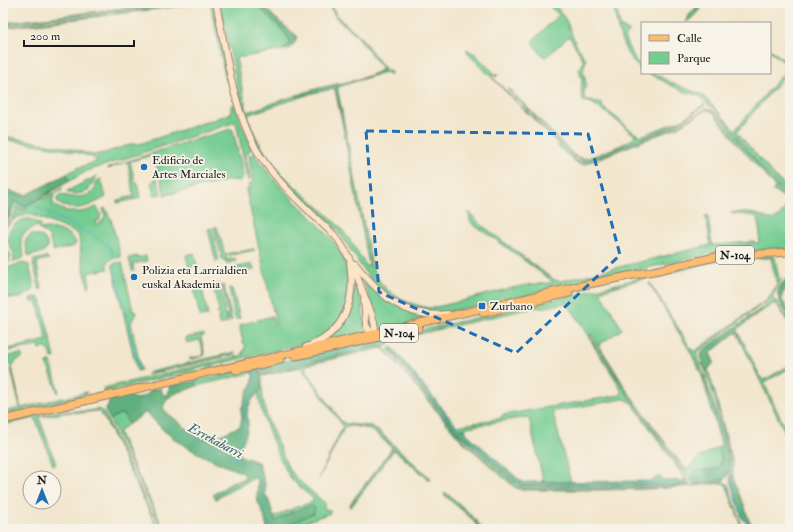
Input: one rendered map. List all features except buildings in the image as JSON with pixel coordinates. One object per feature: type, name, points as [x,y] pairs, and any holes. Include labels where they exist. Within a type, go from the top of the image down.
[{"type":"main road","points":[[216,3],[239,108],[256,149],[274,175],[336,237],[348,255],[381,294],[398,305],[420,313],[432,315],[471,312]]},
{"type":"main road","name":"N-104","points":[[139,389],[163,382],[579,286],[715,257],[790,252]]},
{"type":"main road","points":[[348,255],[354,267],[364,296],[366,325],[370,332],[384,334],[406,331]]},
{"type":"main road","points":[[287,353],[320,341],[335,329],[342,321],[351,296],[352,278],[348,255]]},
{"type":"main road","name":"N-104","points":[[3,420],[139,389],[252,367],[533,302],[658,270]]},
{"type":"main road","points":[[359,342],[374,333]]},
{"type":"highlighted area","points":[[366,131],[588,134],[620,255],[516,353],[379,292]]},
{"type":"green space","points":[[165,3],[176,3],[3,25],[3,23]]},
{"type":"green space","points":[[192,3],[206,3],[3,28],[3,27]]},
{"type":"green space","points":[[210,3],[214,3],[229,80],[226,81]]},
{"type":"green space","points":[[220,3],[256,3],[280,27],[291,43],[285,47],[285,50],[236,58],[247,112],[297,95],[298,98],[250,114],[247,118],[258,141],[277,169],[340,227],[367,267],[369,265],[343,127],[345,127],[372,267],[376,276],[387,290],[411,303],[429,308],[506,289],[552,283],[552,281],[491,236],[473,225],[470,221],[469,212],[479,223],[546,274],[555,280],[561,281],[710,245],[705,216],[708,215],[712,245],[752,242],[759,243],[760,233],[757,218],[755,216],[731,213],[741,212],[754,214],[772,220],[779,216],[785,208],[790,209],[790,248],[709,254],[447,312],[426,311],[406,306],[388,296],[372,281],[338,232],[328,220],[279,175],[258,144],[250,129],[239,95]]},
{"type":"green space","points":[[256,3],[262,3],[273,16],[297,36],[296,41],[290,49],[285,50],[285,47],[291,43],[288,37]]},
{"type":"green space","points":[[327,3],[341,20],[360,36],[381,64],[391,72],[391,75],[382,69],[355,33],[339,21]]},
{"type":"green space","points":[[541,3],[548,3],[556,6],[566,20],[576,44],[586,60],[583,71],[586,84],[584,92],[585,99],[602,103],[602,106],[605,109],[641,136],[684,119],[704,104],[704,106],[679,123],[603,154],[587,160],[582,160],[575,157],[507,89],[512,91],[575,156],[586,158],[621,145],[636,136],[594,104],[583,101],[581,95],[582,80],[579,70],[584,61],[569,36],[545,58],[531,42],[559,15],[548,5]]},
{"type":"green space","points":[[613,3],[616,3],[620,26],[629,31],[629,33],[624,37],[634,57],[641,66],[641,69],[635,65],[625,49],[616,21]]},
{"type":"green space","points":[[700,3],[706,3],[691,19],[686,22],[689,15]]},
{"type":"green space","points":[[466,49],[475,54],[495,74],[498,75],[496,77],[491,74],[490,75],[577,161],[586,162],[681,124],[707,108],[714,111],[790,203],[781,195],[773,191],[775,187],[736,142],[712,111],[705,110],[678,127],[580,165],[558,147],[558,144],[471,57]]},
{"type":"green space","points":[[771,50],[790,65],[790,69],[737,132],[777,179],[790,189],[786,195],[762,168],[715,109],[707,104],[700,96],[682,91],[650,74],[656,74],[672,83],[703,95],[735,130],[787,69],[787,65],[771,52]]},
{"type":"green space","points":[[382,69],[385,72],[338,87],[345,127],[343,127],[335,90],[333,89],[313,93],[298,98],[297,95],[319,88],[360,79]]},
{"type":"green space","points":[[235,104],[242,126],[252,148],[246,157],[250,177],[250,180],[248,181],[236,122],[87,171],[41,198],[42,199],[63,188],[54,196],[54,204],[64,210],[73,212],[85,211],[96,207],[98,208],[101,216],[100,220],[95,222],[96,225],[103,221],[105,216],[103,209],[105,208],[111,219],[121,257],[109,260],[107,264],[108,269],[88,273],[90,286],[88,287],[81,255],[79,236],[74,232],[31,215],[17,218],[8,226],[16,210],[26,210],[26,208],[16,208],[12,211],[3,236],[3,232],[14,202],[26,206],[69,181],[67,174],[77,168],[98,161],[80,153],[3,139],[3,136],[65,147],[93,155],[132,144],[139,144],[224,116],[231,113],[231,105]]},
{"type":"green space","points":[[231,129],[233,130],[243,174],[243,178],[240,181],[231,180],[165,195],[154,155],[130,161],[135,182],[137,182],[140,198],[117,203],[117,200],[134,196],[128,164],[126,162],[108,168],[176,145]]},
{"type":"green space","points":[[254,153],[281,187],[319,225],[341,254],[347,269],[349,286],[346,305],[338,322],[330,331],[315,341],[104,392],[103,388],[243,355],[242,352],[244,352],[246,345],[243,343],[240,325],[272,316],[274,324],[276,324],[246,190],[249,189],[248,185],[253,182],[249,156]]},
{"type":"green space","points":[[67,174],[69,181],[26,206],[13,201],[3,230],[3,190],[26,195]]},
{"type":"green space","points":[[97,176],[88,191],[75,194],[67,192],[67,191]]},
{"type":"green space","points":[[101,179],[106,197],[101,200],[81,208],[62,206],[58,202],[57,197],[61,194],[74,197],[88,195],[95,189],[97,181]]},
{"type":"green space","points":[[157,179],[161,194],[154,195],[151,183]]},
{"type":"green space","points":[[25,219],[30,219],[42,225],[25,233],[21,239],[24,256],[23,258],[13,262],[14,255],[8,239],[9,231],[14,225]]},
{"type":"green space","points":[[214,227],[217,227],[225,254],[255,250],[226,256],[226,260],[235,258],[236,261],[226,264],[225,260],[222,259]]},
{"type":"green space","points":[[48,228],[68,234],[76,243],[74,246],[55,251],[53,250],[47,235],[38,229]]},
{"type":"green space","points":[[212,228],[219,261],[216,262],[208,229]]},
{"type":"green space","points":[[32,234],[43,237],[48,245],[45,251],[30,256],[28,255],[25,242]]},
{"type":"green space","points":[[4,236],[5,245],[11,256],[9,263],[3,266]]},
{"type":"green space","points":[[194,253],[197,265],[189,268],[186,255]]},
{"type":"green space","points":[[137,256],[137,258],[146,256],[147,261],[133,264],[134,271],[132,271],[129,258]]},
{"type":"green space","points":[[46,257],[49,259],[39,261],[37,265],[42,289],[39,289],[33,264],[34,260]]},
{"type":"green space","points":[[775,257],[779,280],[782,278],[772,297],[700,350],[697,355],[698,361],[705,377],[702,376],[691,353],[649,283],[692,350],[695,351],[768,299],[777,285],[771,258],[714,261],[600,291],[622,329],[599,345],[627,390],[683,467],[688,469],[695,460],[718,447],[722,460],[720,466],[716,469],[695,471],[690,479],[628,394],[591,334],[590,336],[627,394],[688,480],[684,481],[685,478],[631,402],[624,399],[555,411],[553,413],[571,482],[541,481],[543,480],[529,418],[526,417],[468,427],[460,430],[457,426],[501,418],[502,415],[620,395],[622,393],[588,334],[567,303],[541,308],[537,307],[393,340],[386,346],[378,346],[260,373],[259,370],[252,371],[252,373],[196,386],[195,381],[511,310],[713,260]]},
{"type":"green space","points":[[122,262],[133,311],[136,313],[131,323],[141,370],[137,371],[112,264]]},
{"type":"green space","points":[[23,263],[29,265],[34,286],[33,290],[21,298],[8,298],[3,288],[3,272],[8,268]]},
{"type":"green space","points":[[252,264],[254,268],[253,270],[233,274],[231,269],[233,268]]},
{"type":"green space","points":[[354,274],[361,299],[366,333],[321,343],[349,310],[354,291]]},
{"type":"green space","points":[[361,274],[369,285],[387,301],[433,317],[378,330],[374,312]]},
{"type":"green space","points":[[790,276],[790,282],[782,295],[782,300],[790,312],[790,319],[782,307],[778,297],[778,292],[780,287]]},
{"type":"green space","points":[[219,284],[225,310],[223,311],[224,314],[226,314],[228,323],[219,325],[218,317],[220,316],[217,313],[219,311],[213,285]]},
{"type":"green space","points":[[222,285],[224,286],[231,321],[229,320]]},
{"type":"green space","points":[[202,288],[208,316],[200,317],[194,290]]},
{"type":"green space","points":[[229,288],[232,289],[240,318],[237,320],[235,318]]},
{"type":"green space","points":[[38,297],[41,300],[55,358],[51,357],[48,349],[40,349],[38,346],[9,351],[8,349],[47,340],[37,301],[32,302],[31,298]]},
{"type":"green space","points":[[773,299],[776,301],[790,323],[790,326],[775,303],[762,311],[759,310]]},
{"type":"green space","points":[[759,310],[762,311],[739,328],[738,331],[740,335],[735,333],[710,353],[714,362],[708,370],[705,370],[701,361],[703,350]]},
{"type":"green space","points":[[204,334],[204,336],[201,337],[205,355],[203,356],[202,346],[199,340],[187,343],[185,338]]},
{"type":"green space","points":[[738,335],[740,335],[761,378],[764,380],[790,365],[790,368],[765,382],[765,385],[790,438],[790,443]]},
{"type":"green space","points":[[376,347],[382,347],[385,349],[463,440],[518,487],[663,488],[627,490],[521,490],[514,487],[459,438],[394,360],[382,348],[307,365],[305,368],[341,421],[349,424],[343,430],[319,478],[343,426],[301,367],[261,375]]},
{"type":"green space","points":[[392,347],[460,430],[465,429],[467,434],[523,482],[653,481],[659,476],[666,481],[688,480],[690,484],[673,486],[520,486],[459,434],[390,351],[389,349]]},
{"type":"green space","points":[[235,352],[236,354],[146,375],[150,372]]},
{"type":"green space","points":[[21,354],[23,357],[16,361],[12,367],[21,408],[87,392],[86,395],[3,415],[3,412],[20,408],[8,356]]},
{"type":"green space","points":[[201,356],[190,360],[190,358]]},
{"type":"green space","points":[[51,362],[58,393],[46,364]]},
{"type":"green space","points":[[252,370],[259,370],[262,385],[260,391],[249,406],[247,413],[247,431],[238,451],[241,456],[258,462],[265,483],[265,494],[269,501],[275,521],[303,508],[313,506],[315,508],[314,513],[280,529],[267,529],[264,515],[257,500],[258,479],[254,478],[216,499],[213,495],[216,492],[231,482],[242,479],[245,476],[243,473],[211,460],[181,444],[163,430],[148,414],[145,413],[129,424],[124,415],[119,414],[110,420],[105,410],[110,399],[128,395],[136,399],[147,395],[150,390],[161,388],[163,395],[166,395],[169,392],[169,386],[195,381],[196,386],[173,395],[163,407],[165,411],[191,432],[209,440],[240,426],[242,418],[241,410],[248,390],[252,385]]},
{"type":"green space","points":[[708,370],[733,463],[733,476],[730,476],[728,447],[705,371]]},
{"type":"green space","points":[[702,376],[705,377],[722,430],[729,462],[729,469],[724,480],[694,484],[690,479],[695,471],[716,469],[720,466],[722,460],[718,447],[721,444]]},
{"type":"green space","points":[[262,384],[267,418],[288,467],[297,479],[326,504],[323,507],[330,511],[330,513],[285,529],[280,529],[293,511],[275,521],[274,517],[296,507],[313,502],[313,498],[298,486],[290,477],[276,449],[259,400],[259,392]]},
{"type":"green space","points":[[98,409],[104,413],[159,529],[105,420],[98,411],[82,413],[71,412],[39,417],[56,464],[53,465],[35,418],[3,425],[3,423],[59,411],[87,411]]},
{"type":"green space","points":[[119,414],[124,415],[129,424],[120,430],[119,433],[164,529],[162,529],[110,420]]},
{"type":"green space","points":[[349,424],[371,426],[381,433],[431,479],[430,481],[394,450],[350,508],[350,504],[392,448],[373,432],[363,428],[348,426]]},
{"type":"green space","points":[[730,476],[733,476],[747,515],[757,529],[752,529],[742,518]]},
{"type":"green space","points":[[723,482],[728,484],[743,529],[726,485],[723,483],[663,488]]},
{"type":"green space","points":[[445,492],[470,514],[482,529],[479,529],[471,518],[444,495]]},
{"type":"waterway","name":"Errekabarri","points":[[3,194],[28,203]]},
{"type":"waterway","name":"Errekabarri","points":[[31,204],[99,239],[111,249],[113,258]]},
{"type":"waterway","name":"Errekabarri","points":[[114,264],[139,369]]},
{"type":"waterway","points":[[235,458],[236,445],[243,431],[247,405],[255,388],[256,371],[385,342],[387,345]]},
{"type":"waterway","points":[[390,348],[457,428],[520,483],[572,485],[688,482]]},
{"type":"waterway","name":"Errekabarri","points":[[144,396],[162,420],[197,442],[236,459],[257,474],[261,484],[266,516],[273,529]]},
{"type":"waterway","points":[[692,480],[720,473],[728,474]]},
{"type":"waterway","points":[[731,477],[741,512],[754,529]]},
{"type":"place","name":"Edificio de Artes Marciales","points":[[144,167]]},
{"type":"place","name":"Polizia eta Larrialdien euskal Akademia","points":[[134,277]]},
{"type":"place","name":"Zurbano","points":[[482,306]]}]
